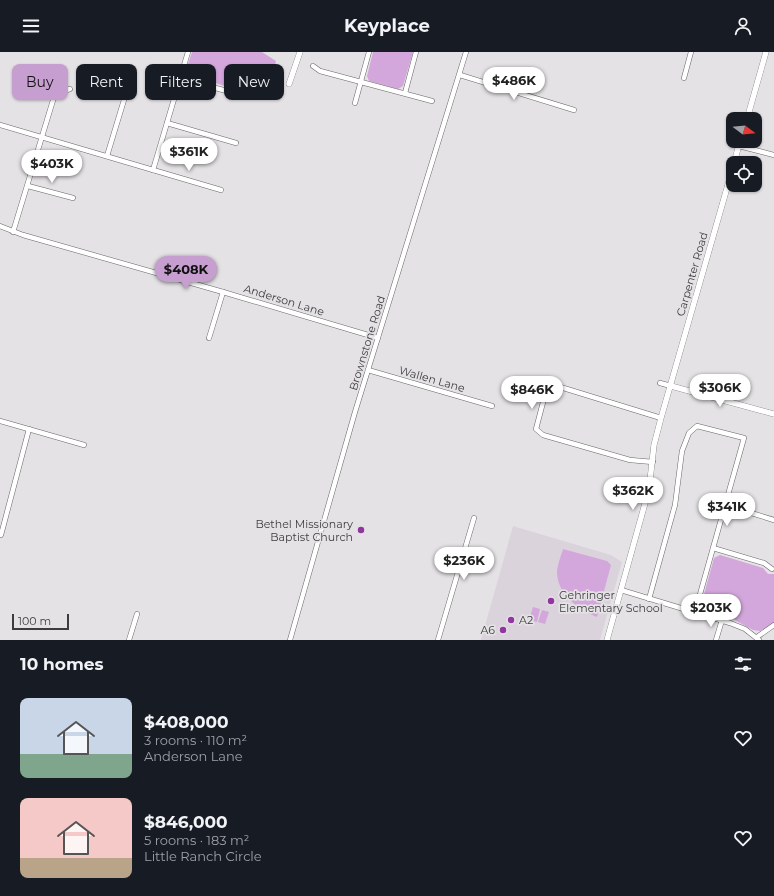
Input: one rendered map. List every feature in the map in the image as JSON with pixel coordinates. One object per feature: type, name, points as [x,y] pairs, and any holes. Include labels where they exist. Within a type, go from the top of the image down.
[{"type":"street","points":[[184,64],[188,52]]},
{"type":"street","points":[[297,52],[289,84],[300,52]]},
{"type":"street","points":[[355,103],[369,52]]},
{"type":"street","points":[[405,94],[416,52]]},
{"type":"street","name":"Brownstone Road","points":[[290,640],[368,370],[460,76],[466,52]]},
{"type":"street","points":[[684,78],[691,52]]},
{"type":"street","points":[[749,112],[766,52]]},
{"type":"street","points":[[313,66],[320,71],[432,102]]},
{"type":"street","points":[[460,76],[574,110]]},
{"type":"street","points":[[14,232],[54,97],[57,93],[70,89]]},
{"type":"street","points":[[107,156],[124,100]]},
{"type":"street","points":[[153,170],[174,100]]},
{"type":"street","points":[[167,123],[236,143]]},
{"type":"street","points":[[0,125],[221,190]]},
{"type":"street","points":[[754,148],[774,155]]},
{"type":"street","points":[[28,186],[73,198]]},
{"type":"street","name":"Carpenter Road","points":[[607,640],[649,489],[661,418],[726,192]]},
{"type":"street","name":"Anderson Lane","points":[[0,226],[14,232],[378,338]]},
{"type":"street","points":[[209,338],[223,292]]},
{"type":"street","name":"Wallen Lane","points":[[368,370],[492,406]]},
{"type":"street","points":[[660,383],[774,414]]},
{"type":"street","points":[[653,462],[630,460],[543,435],[536,429],[536,423],[546,391],[548,388],[557,386],[661,418]]},
{"type":"street","points":[[0,421],[84,445]]},
{"type":"street","points":[[649,599],[675,505],[682,451],[689,433],[697,426],[744,438],[695,612]]},
{"type":"street","points":[[1,535],[29,429]]},
{"type":"street","points":[[725,505],[774,520]]},
{"type":"street","points":[[438,640],[474,518]]},
{"type":"street","points":[[713,548],[764,563],[772,569]]},
{"type":"street","points":[[621,590],[722,620],[745,629],[758,639],[774,625]]},
{"type":"street","points":[[129,640],[137,614]]},
{"type":"street","points":[[716,640],[722,620]]},
{"type":"shaded area","points":[[192,52],[262,52],[276,61],[275,64],[224,64],[224,86],[216,83],[216,64],[188,64]]},
{"type":"shaded area","points":[[373,52],[413,52],[403,86],[398,89],[369,81],[367,76]]},
{"type":"shaded area","name":"Gehringer Elementary School","points":[[513,526],[611,555],[622,562],[600,640],[481,640]]},
{"type":"shaded area","points":[[563,549],[607,561],[611,565],[597,617],[577,606],[565,595],[561,588],[557,573],[558,564]]},
{"type":"shaded area","points":[[720,555],[763,568],[768,574],[774,574],[774,622],[760,631],[753,630],[729,617],[705,610],[701,605],[714,558]]},
{"type":"shaded area","points":[[533,607],[540,609],[537,622],[529,620]]},
{"type":"shaded area","points":[[542,610],[549,612],[545,624],[538,622]]},
{"type":"place","name":"Bethel Missionary Baptist Church","points":[[361,530]]},
{"type":"place","name":"Gehringer Elementary School","points":[[551,601]]},
{"type":"place","name":"A2","points":[[511,620]]},
{"type":"place","name":"A6","points":[[503,630]]}]
